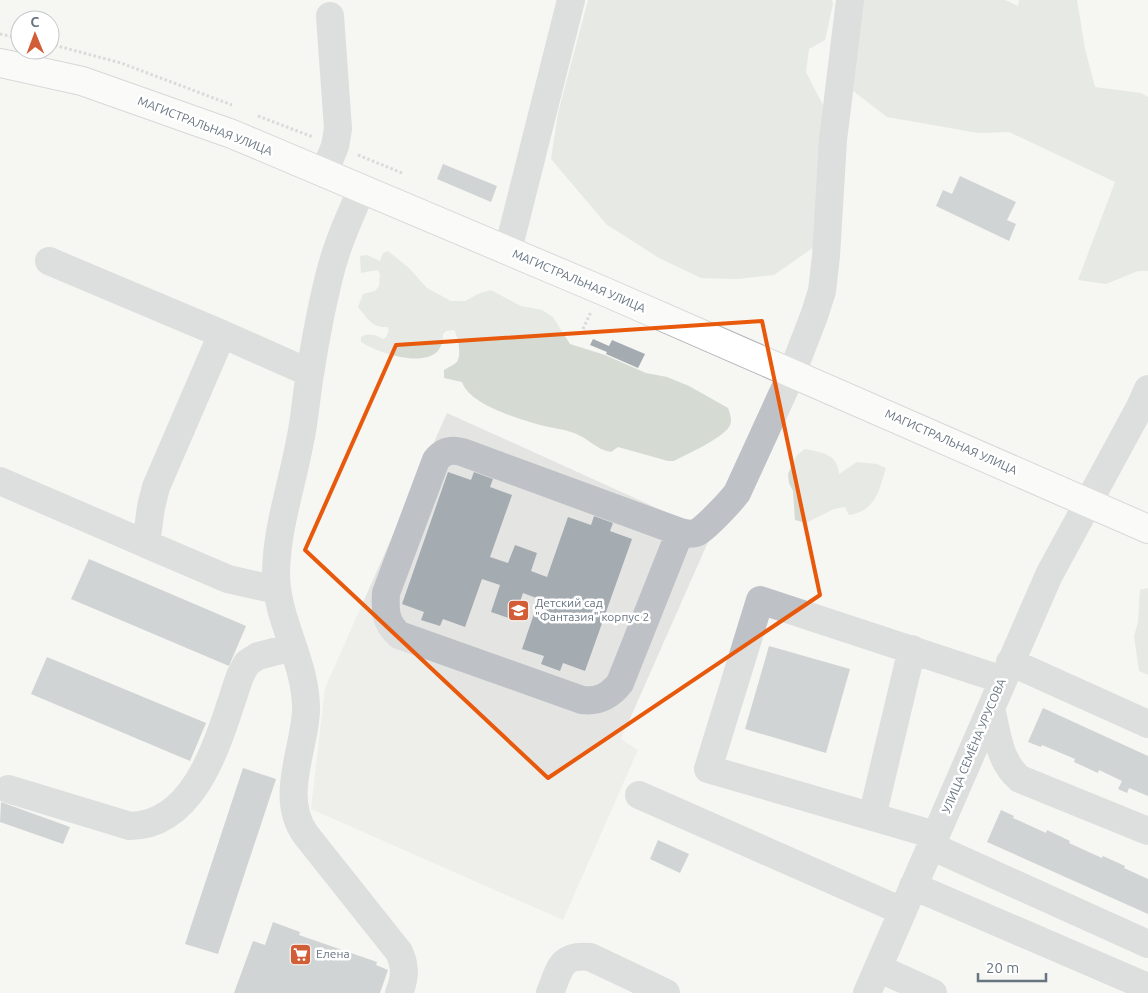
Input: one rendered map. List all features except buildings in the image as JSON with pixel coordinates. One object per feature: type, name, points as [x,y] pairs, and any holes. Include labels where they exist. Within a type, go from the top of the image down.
[{"type":"main road","name":"МАГИСТРАЛЬНАЯ УЛИЦА","points":[[0,63],[82,81],[232,134],[508,250],[1148,529]]},
{"type":"street","points":[[508,250],[571,0]]},
{"type":"street","points":[[680,532],[620,683],[614,691],[603,698],[592,701],[582,700],[399,635],[391,627],[387,616],[386,593],[436,460],[440,454],[448,450],[462,452],[680,532],[690,534],[698,532],[737,493],[792,373],[822,291],[833,140],[850,0]]},
{"type":"street","points":[[324,173],[335,146],[338,129],[330,16]]},
{"type":"street","points":[[362,189],[336,252],[329,276],[310,373],[301,439],[279,541],[276,575],[282,612],[303,681],[306,712],[294,791],[296,816],[306,835],[399,952],[404,963],[403,983],[399,993]]},
{"type":"street","points":[[49,261],[310,373]]},
{"type":"street","points":[[146,544],[156,487],[222,334]]},
{"type":"street","name":"УЛИЦА СЕМЁНА УРУСОВА","points":[[867,993],[1049,575],[1140,407],[1148,388]]},
{"type":"street","points":[[0,481],[228,579],[277,590]]},
{"type":"street","points":[[1148,724],[1007,671],[912,649],[760,600],[708,769],[872,817],[933,841],[1148,944]]},
{"type":"street","points":[[8,789],[130,826],[142,826],[157,821],[169,815],[198,783],[207,768],[240,676],[247,663],[258,656],[293,647]]},
{"type":"street","points":[[872,817],[912,649]]},
{"type":"street","points":[[990,708],[1006,764],[1020,779],[1148,831]]},
{"type":"street","points":[[639,795],[902,911]]},
{"type":"street","points":[[914,886],[1144,984]]},
{"type":"street","points":[[550,993],[560,968],[569,958],[577,956],[590,957],[666,993]]},
{"type":"street","points":[[878,968],[933,993]]},
{"type":"highlighted area","points":[[762,321],[820,595],[548,778],[305,550],[396,345]]},
{"type":"shaded area","points":[[588,0],[832,0],[833,4],[825,40],[809,49],[806,72],[826,111],[814,247],[774,275],[737,279],[701,278],[659,258],[606,224],[551,159],[558,113]]},
{"type":"shaded area","points":[[863,0],[1005,0],[1018,6],[1019,0],[1077,0],[1085,49],[1095,87],[1141,93],[1148,97],[1148,271],[1138,271],[1106,284],[1078,280],[1115,182],[1009,132],[978,133],[887,117],[853,91]]},
{"type":"shaded area","points":[[388,251],[409,268],[427,288],[451,301],[465,301],[491,290],[521,306],[542,310],[553,317],[570,344],[605,355],[646,373],[667,377],[689,386],[728,408],[731,418],[729,427],[712,441],[674,461],[618,447],[611,452],[606,451],[574,433],[519,419],[495,409],[474,397],[462,382],[444,378],[444,370],[456,363],[459,357],[459,345],[454,330],[446,331],[443,334],[441,347],[433,354],[423,358],[396,356],[370,347],[361,342],[361,337],[372,335],[383,339],[389,330],[387,327],[374,324],[358,307],[363,294],[375,291],[379,286],[380,274],[377,270],[361,273],[360,256],[367,255],[380,261],[383,253]]},
{"type":"shaded area","name":"Детский сад \"Фантазия\" корпус 2","points":[[447,413],[712,533],[621,739],[638,750],[563,920],[311,809],[325,688]]},
{"type":"shaded area","points":[[805,449],[828,455],[838,467],[839,474],[857,462],[877,464],[886,468],[871,504],[858,513],[849,515],[845,507],[834,509],[806,523],[795,520],[793,491],[789,483],[788,474],[797,455]]},
{"type":"shaded area","points":[[1148,588],[1148,675],[1139,671],[1134,636],[1138,622],[1140,590]]},
{"type":"place","name":"Детский сад \"Фантазия\" корпус 2","points":[[519,610]]},
{"type":"place","name":"Елена","points":[[300,954]]}]
